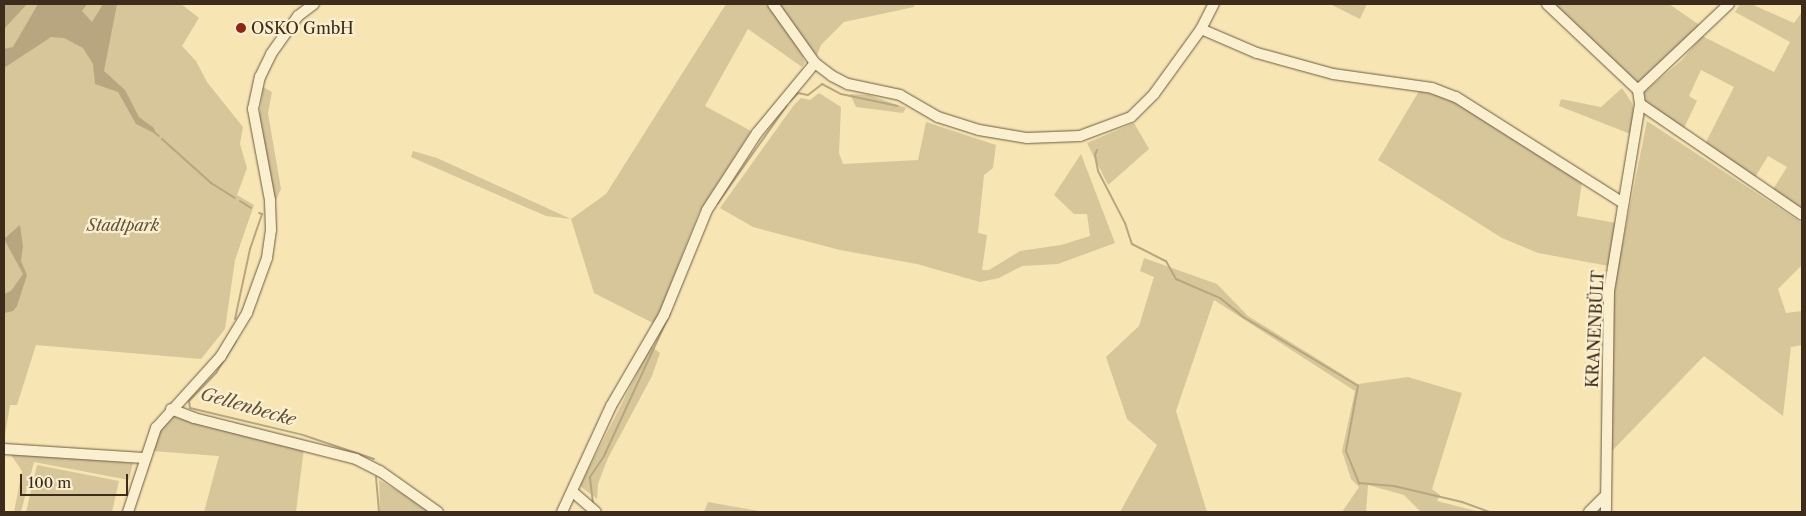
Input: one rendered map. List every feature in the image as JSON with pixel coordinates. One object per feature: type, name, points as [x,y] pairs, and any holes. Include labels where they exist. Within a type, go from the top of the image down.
[{"type":"street","points":[[128,512],[144,458],[156,428],[171,409],[221,356],[247,312],[267,258],[270,200],[254,108],[260,77],[271,54],[298,16],[314,4]]},
{"type":"street","points":[[773,4],[815,63],[848,84],[900,95],[938,117],[979,130],[1027,138],[1080,136],[1131,117],[1143,108],[1200,29],[1214,4]]},
{"type":"street","points":[[1547,4],[1638,90],[1729,4]]},
{"type":"street","points":[[1200,29],[1257,53],[1333,74],[1432,88],[1456,97],[1623,203]]},
{"type":"street","points":[[562,512],[573,492],[611,406],[664,315],[706,210],[757,133],[815,63]]},
{"type":"street","name":"KRANENBÜLT","points":[[1606,512],[1609,291],[1640,104],[1638,90]]},
{"type":"street","points":[[1640,104],[1802,215]]},
{"type":"street","points":[[171,409],[194,418],[356,459],[380,471],[438,512]]},
{"type":"street","points":[[4,451],[144,458]]},
{"type":"street","points":[[573,492],[596,512]]},
{"type":"street","points":[[1588,512],[1605,496]]},
{"type":"green space","name":"Stadtpark","points":[[4,4],[181,4],[199,18],[182,46],[196,61],[207,82],[243,127],[240,144],[247,168],[237,195],[254,205],[235,260],[225,329],[201,359],[36,345],[17,405],[10,405],[4,441]]},
{"type":"green space","points":[[726,4],[766,4],[797,44],[805,62],[802,67],[748,29],[705,106],[751,131],[699,212],[655,324],[594,293],[571,219],[606,194]]},
{"type":"green space","points":[[776,4],[914,4],[914,7],[844,22],[821,45],[815,60]]},
{"type":"green space","points":[[1330,4],[1367,4],[1360,19]]},
{"type":"green space","points":[[1553,4],[1669,4],[1701,26],[1638,85]]},
{"type":"green space","points":[[1740,4],[1751,4],[1794,23],[1802,12],[1802,214],[1772,191],[1787,167],[1768,156],[1754,179],[1704,146],[1734,87],[1701,70],[1689,96],[1697,101],[1683,130],[1645,101],[1644,92],[1682,60],[1702,36],[1774,72],[1790,42],[1735,12]]},
{"type":"green space","points":[[263,87],[272,92],[268,113],[281,189],[276,200],[272,195],[259,120]]},
{"type":"green space","points":[[1622,88],[1632,103],[1635,116],[1633,135],[1559,106],[1561,99],[1601,107]]},
{"type":"green space","points":[[1419,91],[1454,100],[1582,182],[1577,216],[1616,223],[1609,266],[1538,253],[1502,238],[1378,160]]},
{"type":"green space","points":[[819,93],[841,107],[839,153],[843,164],[918,160],[926,122],[996,145],[993,168],[984,175],[978,233],[987,235],[982,270],[989,270],[1020,251],[1061,245],[1090,236],[1087,214],[1074,214],[1054,195],[1081,154],[1115,243],[1058,264],[1022,266],[999,278],[980,282],[917,264],[840,250],[753,227],[720,208],[794,105],[801,98],[810,100]]},
{"type":"green space","points":[[850,94],[869,95],[906,108],[903,113],[856,107]]},
{"type":"green space","points":[[1647,121],[1802,223],[1802,265],[1778,289],[1786,313],[1802,311],[1802,345],[1791,347],[1783,416],[1704,356],[1609,454],[1613,292]]},
{"type":"green space","points":[[1134,123],[1149,149],[1108,185],[1087,143]]},
{"type":"green space","points":[[413,151],[437,158],[571,219],[546,216],[411,157]]},
{"type":"green space","points":[[1144,258],[1217,284],[1248,316],[1358,384],[1408,377],[1462,393],[1432,489],[1440,495],[1437,501],[1480,512],[1421,512],[1404,495],[1368,485],[1366,512],[1342,512],[1359,487],[1351,479],[1342,451],[1355,391],[1214,300],[1176,411],[1207,512],[1120,512],[1157,445],[1127,419],[1106,357],[1139,326],[1154,277],[1140,271]]},
{"type":"green space","points":[[651,346],[660,353],[652,376],[608,458],[598,484],[597,499],[580,486]]},
{"type":"green space","points":[[170,415],[304,448],[296,512],[204,512],[219,456],[152,451],[160,427]]},
{"type":"green space","points":[[9,452],[133,463],[129,480],[34,462],[21,512],[14,512],[22,471]]},
{"type":"green space","points":[[37,465],[119,481],[112,512],[26,512]]},
{"type":"green space","points":[[379,480],[403,494],[429,512],[380,512]]},
{"type":"green space","points":[[708,502],[764,512],[704,512]]},
{"type":"shaded area","points":[[4,4],[27,4],[4,29]]},
{"type":"shaded area","points":[[38,4],[87,4],[82,11],[92,22],[103,4],[117,4],[104,71],[125,90],[139,117],[154,128],[156,134],[136,124],[118,92],[95,84],[93,64],[83,48],[64,38],[51,37],[4,68],[4,49],[13,47]]},
{"type":"shaded area","points":[[20,225],[23,246],[21,261],[27,275],[17,306],[13,311],[4,313],[4,294],[11,291],[23,274],[4,239]]},
{"type":"waterway","points":[[790,101],[798,93],[808,95],[822,84],[841,94],[898,106]]},
{"type":"waterway","points":[[717,204],[787,105]]},
{"type":"waterway","name":"Gellenbecke","points":[[155,133],[159,136]]},
{"type":"waterway","name":"Gellenbecke","points":[[162,139],[211,183],[235,198]]},
{"type":"waterway","points":[[1097,150],[1095,155],[1098,171],[1125,223],[1132,244],[1166,261],[1176,279],[1220,298],[1245,318],[1358,386],[1346,451],[1359,483],[1394,486],[1462,502],[1490,512]]},
{"type":"waterway","name":"Gellenbecke","points":[[240,201],[251,208]]},
{"type":"waterway","name":"Gellenbecke","points":[[235,319],[250,249],[262,214],[259,213]]},
{"type":"waterway","points":[[593,503],[590,477],[604,456],[670,313]]},
{"type":"waterway","name":"Gellenbecke","points":[[236,341],[217,372],[189,401],[190,408],[303,435],[374,459]]},
{"type":"waterway","name":"Gellenbecke","points":[[376,477],[379,512]]},
{"type":"place","name":"OSKO GmbH","points":[[241,28]]}]
